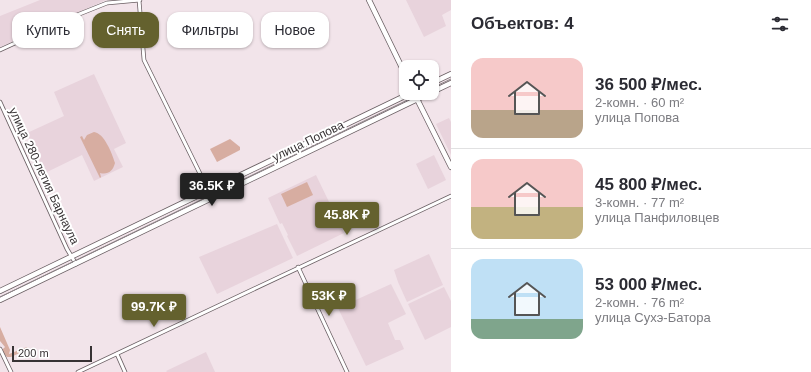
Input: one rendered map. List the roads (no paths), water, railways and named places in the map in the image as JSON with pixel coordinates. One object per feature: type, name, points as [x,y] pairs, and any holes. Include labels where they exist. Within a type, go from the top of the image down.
[{"type":"main road","points":[[369,0],[399,62]]},
{"type":"main road","points":[[439,80],[451,74]]},
{"type":"main road","name":"улица Попова","points":[[439,88],[451,83]]},
{"type":"main road","name":"улица Попова","points":[[0,291],[399,99]]},
{"type":"main road","name":"улица Попова","points":[[0,300],[415,100]]},
{"type":"main road","points":[[418,100],[451,167]]},
{"type":"main road","points":[[37,274],[40,280]]},
{"type":"street","points":[[0,50],[72,17],[107,3],[139,0],[144,60],[212,198]]},
{"type":"street","name":"улица 280-летия Барнаула","points":[[0,102],[71,257],[76,264]]},
{"type":"street","points":[[78,372],[451,196]]},
{"type":"street","points":[[298,268],[347,372]]},
{"type":"street","points":[[0,349],[11,372]]},
{"type":"street","points":[[116,354],[125,372]]},
{"type":"tram line","points":[[439,85],[451,79]]},
{"type":"tram line","points":[[0,297],[408,100]]}]
